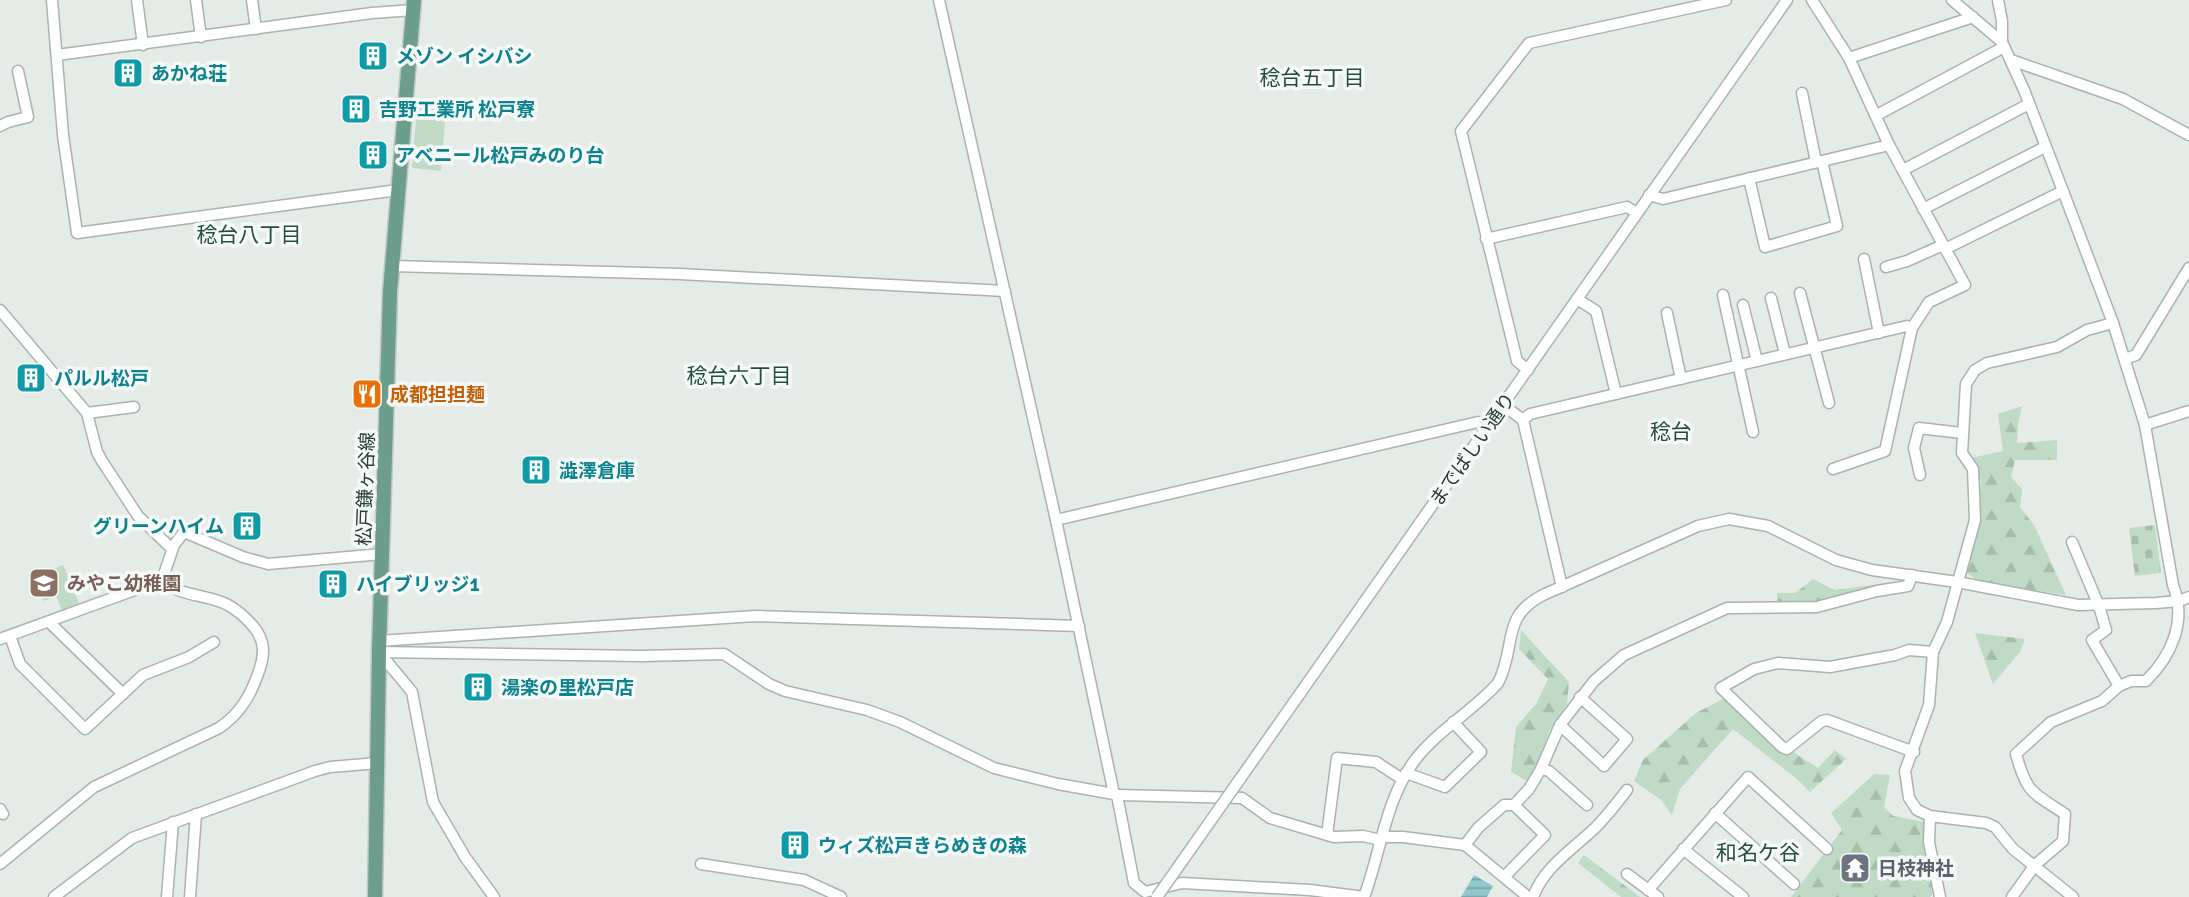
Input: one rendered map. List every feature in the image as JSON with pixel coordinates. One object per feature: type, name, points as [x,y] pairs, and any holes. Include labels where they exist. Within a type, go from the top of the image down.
[{"type":"main road","name":"松戸鎌ヶ谷線","points":[[375,897],[379,646],[392,266],[413,5]]},
{"type":"street","points":[[52,0],[64,135],[77,233],[398,190]]},
{"type":"street","points":[[137,0],[143,44]]},
{"type":"street","points":[[196,0],[201,37]]},
{"type":"street","points":[[252,0],[256,29]]},
{"type":"street","points":[[370,0],[372,13]]},
{"type":"street","points":[[939,0],[1056,520],[1133,883],[1145,892],[1182,883],[1310,890],[1364,897],[1404,776],[1428,745],[1499,683],[1504,673],[1513,627],[1522,609],[1530,602],[1698,526],[1729,519],[1768,526],[1854,566],[2060,602],[2099,606],[2184,599]]},
{"type":"street","points":[[1528,370],[1517,361],[1461,131],[1529,43],[1726,0]]},
{"type":"street","name":"までばしい通り","points":[[1157,897],[1787,0]]},
{"type":"street","points":[[1812,0],[1849,58],[1889,145],[1965,285],[1929,302],[1912,328],[1885,451],[1833,469]]},
{"type":"street","points":[[1952,0],[2003,45],[2063,191],[2125,359],[2144,425],[2173,584],[2184,599],[2189,612]]},
{"type":"street","points":[[1998,0],[2003,45]]},
{"type":"street","points":[[57,55],[372,13],[413,5]]},
{"type":"street","points":[[1849,58],[1973,17]]},
{"type":"street","points":[[1877,115],[2003,45]]},
{"type":"street","points":[[2011,61],[2123,99],[2189,135]]},
{"type":"street","points":[[0,126],[8,121],[28,117],[18,71]]},
{"type":"street","points":[[1749,178],[1765,247],[1837,226],[1802,93]]},
{"type":"street","points":[[1903,170],[2029,104]]},
{"type":"street","points":[[1649,195],[1663,199],[1889,145]]},
{"type":"street","points":[[1923,209],[2045,147]]},
{"type":"street","points":[[1886,267],[1944,247],[2063,191]]},
{"type":"street","points":[[1486,239],[1627,207],[1637,213]]},
{"type":"street","points":[[1864,259],[1879,333]]},
{"type":"street","points":[[392,266],[680,274],[1005,291]]},
{"type":"street","points":[[2125,359],[2136,355],[2189,268]]},
{"type":"street","points":[[1800,293],[1829,403]]},
{"type":"street","points":[[1723,295],[1753,432]]},
{"type":"street","points":[[1771,298],[1786,354]]},
{"type":"street","points":[[1577,299],[1596,311],[1616,394]]},
{"type":"street","points":[[1743,305],[1757,361]]},
{"type":"street","points":[[0,310],[87,413],[102,461],[138,516],[173,549]]},
{"type":"street","points":[[1667,313],[1681,379]]},
{"type":"street","points":[[2073,897],[2013,849],[1995,827],[1986,823],[1930,816],[1917,810],[1909,798],[1905,771],[1930,705],[1933,652],[1947,622],[1975,520],[1973,469],[1962,453],[1966,384],[1975,370],[1987,363],[2057,347],[2087,330],[2113,323]]},
{"type":"street","points":[[1523,420],[1530,414],[1907,326],[1912,328]]},
{"type":"street","points":[[1503,405],[1523,420],[1562,587]]},
{"type":"street","points":[[87,413],[134,407]]},
{"type":"street","points":[[2144,425],[2189,411]]},
{"type":"street","points":[[1056,520],[1478,422],[1488,427]]},
{"type":"street","points":[[1920,475],[1914,448],[1919,428],[1962,433]]},
{"type":"street","points":[[162,580],[173,549],[184,532],[243,557],[268,564],[382,554]]},
{"type":"street","points":[[2071,542],[2099,606],[2106,631],[2092,640],[2119,686]]},
{"type":"street","points":[[1514,805],[1530,789],[1560,725],[1580,697],[1624,655],[1713,612],[1727,608],[1817,607],[1908,586],[1912,575]]},
{"type":"street","points":[[162,580],[5,637],[20,664],[89,734],[143,675],[189,657],[214,642]]},
{"type":"street","points":[[0,864],[94,787],[219,728],[234,718],[244,704],[261,668],[264,646],[260,634],[247,619],[227,605],[173,588],[162,580]]},
{"type":"street","points":[[2011,897],[2035,866],[2063,841],[2065,814],[2030,790],[2023,778],[2016,754],[2051,722],[2102,701],[2119,686],[2131,681],[2146,681],[2161,666],[2179,621],[2184,599]]},
{"type":"street","points":[[379,646],[755,616],[1079,626]]},
{"type":"street","points":[[49,622],[123,694]]},
{"type":"street","points":[[379,646],[642,656],[724,654],[769,684],[785,691],[867,710],[900,722],[994,768],[1116,795],[1242,798],[1270,818],[1327,835],[1381,839],[1403,837],[1465,845],[1531,897],[1547,873],[1597,826],[1627,790]]},
{"type":"street","points":[[379,646],[412,692],[433,802],[465,857],[494,897]]},
{"type":"street","points":[[1914,752],[1827,720],[1822,721],[1787,750],[1721,688],[1754,669],[1779,663],[1830,667],[1909,650],[1933,652]]},
{"type":"street","points":[[1560,725],[1604,766],[1627,739],[1580,697]]},
{"type":"street","points":[[1327,835],[1337,758],[1376,762],[1404,776],[1445,787],[1481,752],[1453,722]]},
{"type":"street","points":[[54,897],[132,838],[316,771],[330,767],[377,764]]},
{"type":"street","points":[[1541,769],[1549,771],[1587,805]]},
{"type":"street","points":[[1648,890],[1748,777],[1827,849]]},
{"type":"street","points":[[1465,845],[1478,828],[1504,805],[1514,805],[1545,835],[1505,876]]},
{"type":"street","points":[[1716,813],[1794,884]]},
{"type":"street","points":[[190,897],[196,814]]},
{"type":"street","points":[[1930,816],[1929,842],[1940,897]]},
{"type":"street","points":[[167,897],[173,822]]},
{"type":"street","points":[[1684,849],[1743,897]]},
{"type":"street","points":[[701,864],[804,880],[841,897]]},
{"type":"street","points":[[1627,874],[1658,897]]},
{"type":"green space","points":[[417,108],[446,110],[441,171],[412,168]]},
{"type":"green space","points":[[2022,406],[2017,443],[2057,440],[2057,460],[2015,460],[2011,477],[2022,489],[2020,507],[2034,525],[2066,595],[1979,582],[1966,572],[1981,481],[1971,458],[2003,451],[1998,414]]},
{"type":"green space","points":[[2155,525],[2161,573],[2135,576],[2129,528]]},
{"type":"green space","points":[[63,565],[79,603],[62,610],[56,596],[44,601],[34,577]]},
{"type":"green space","points":[[1813,579],[1834,590],[1889,583],[1887,587],[1817,603],[1777,602],[1777,593],[1795,593]]},
{"type":"green space","points":[[1521,630],[1569,682],[1567,704],[1549,732],[1537,764],[1527,781],[1511,772],[1516,727],[1536,704],[1548,679],[1519,649]]},
{"type":"green space","points":[[1975,633],[2025,639],[2020,652],[1993,684]]},
{"type":"green space","points":[[1725,698],[1818,768],[1835,750],[1846,759],[1810,792],[1733,729],[1680,789],[1672,815],[1661,800],[1634,781],[1643,760],[1696,713]]},
{"type":"green space","points":[[1874,774],[1890,775],[1884,807],[1893,816],[1924,822],[1923,839],[1934,892],[1930,897],[1791,897],[1842,830],[1831,813]]},
{"type":"green space","points":[[1584,855],[1640,897],[1621,897],[1578,863]]},
{"type":"water","points":[[1474,875],[1493,886],[1487,897],[1461,897]]},
{"type":"place","name":"メゾン イシバシ","points":[[373,56]]},
{"type":"place","name":"あかね荘","points":[[128,73]]},
{"type":"place","name":"吉野工業所 松戸寮","points":[[356,109]]},
{"type":"place","name":"アベニール松戸みのり台","points":[[373,155]]},
{"type":"place","name":"パルル松戸","points":[[31,378]]},
{"type":"place","name":"成都担担麺","points":[[367,394]]},
{"type":"place","name":"澁澤倉庫","points":[[536,470]]},
{"type":"place","name":"グリーンハイム","points":[[247,526]]},
{"type":"place","name":"みやこ幼稚園","points":[[44,583]]},
{"type":"place","name":"ハイブリッジ1","points":[[333,584]]},
{"type":"place","name":"湯楽の里松戸店","points":[[478,687]]},
{"type":"place","name":"ウィズ松戸きらめきの森","points":[[795,845]]},
{"type":"place","name":"日枝神社","points":[[1855,868]]},
{"type":"district","name":"稔台五丁目","points":[[1312,78]]},
{"type":"district","name":"稔台八丁目","points":[[249,235]]},
{"type":"district","name":"稔台六丁目","points":[[739,376]]},
{"type":"district","name":"稔台","points":[[1671,432]]},
{"type":"district","name":"和名ケ谷","points":[[1758,853]]}]
